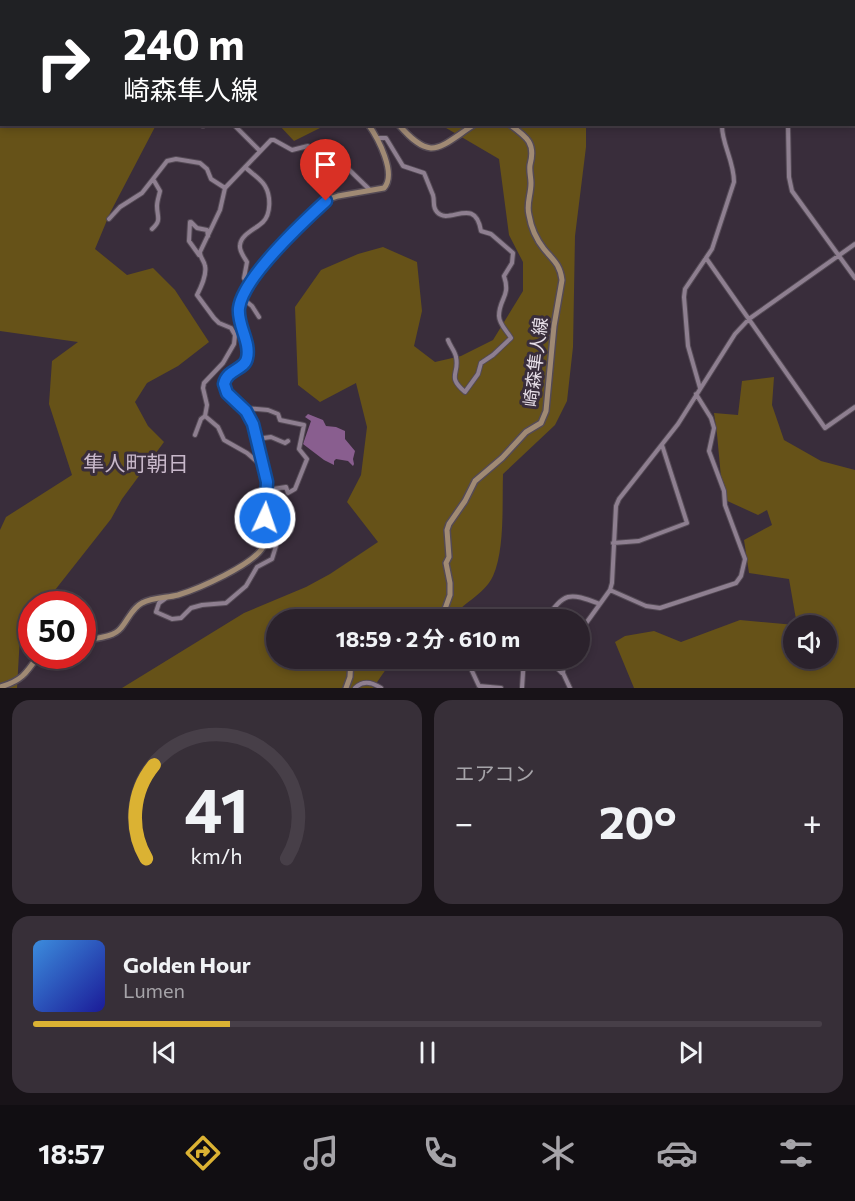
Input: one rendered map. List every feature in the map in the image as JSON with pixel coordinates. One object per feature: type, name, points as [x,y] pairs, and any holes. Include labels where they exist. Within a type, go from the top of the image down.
[{"type":"main road","points":[[96,638],[113,635],[121,629],[141,603],[192,590],[213,581],[250,559],[263,547],[267,490],[257,439],[253,424],[243,408],[227,393],[224,384],[228,375],[242,366],[247,359],[239,316],[242,298],[264,264],[326,201],[330,198],[384,188],[390,178],[377,138],[369,126]]},
{"type":"main road","points":[[400,126],[414,142],[433,149],[441,147],[472,126]]},
{"type":"main road","name":"崎森隼人線","points":[[445,609],[450,594],[446,563],[449,525],[476,481],[526,432],[541,423],[546,411],[554,326],[562,280],[557,261],[540,243],[527,206],[531,186],[530,166],[534,158],[532,146],[524,135],[513,126]]},
{"type":"main road","points":[[0,687],[22,678],[29,669]]},
{"type":"main road","points":[[346,688],[350,669]]},
{"type":"street","points":[[235,126],[260,151]]},
{"type":"street","points":[[700,388],[688,346],[684,297],[685,289],[706,258],[718,234],[734,182],[734,172],[722,126]]},
{"type":"street","points":[[788,126],[789,177],[792,191],[855,278]]},
{"type":"street","points":[[377,138],[386,138],[403,166],[424,173],[434,198],[433,206],[436,212],[448,216],[462,212],[474,216],[480,223],[481,231],[491,234],[513,253],[512,263],[504,276],[508,287],[499,316],[511,338],[493,356],[481,363],[478,374],[465,392],[455,382],[457,359],[448,340]]},
{"type":"street","points":[[200,256],[220,210],[225,188],[260,151],[274,140],[292,150],[308,146],[324,160],[338,159],[370,191]]},
{"type":"street","points":[[109,219],[120,207],[142,193],[167,161],[180,159],[205,165],[211,179],[225,188]]},
{"type":"street","points":[[245,167],[265,185],[269,205],[267,216],[240,242],[240,248],[247,262],[244,278],[249,286]]},
{"type":"street","points":[[152,229],[158,222],[157,204],[160,191],[153,179]]},
{"type":"street","points":[[195,435],[201,419],[205,416],[207,405],[202,388],[204,383],[223,363],[236,340],[231,328],[219,323],[197,295],[204,278],[205,266],[189,241],[190,222],[197,228],[207,230],[208,236]]},
{"type":"street","points":[[590,618],[610,590],[612,583],[616,506],[662,445],[735,334],[749,319],[855,244]]},
{"type":"street","points":[[706,258],[825,428],[855,407]]},
{"type":"street","points":[[242,298],[252,306],[259,317]]},
{"type":"street","points":[[610,590],[646,606],[660,608],[736,583],[741,576],[745,559],[724,505],[724,491],[710,451],[714,428],[711,418],[696,394]]},
{"type":"street","points":[[243,408],[268,410],[278,414],[280,420],[304,425],[299,448],[307,459],[295,489],[288,493],[286,487],[267,490]]},
{"type":"street","points":[[205,416],[218,427],[224,440],[247,453],[263,467]]},
{"type":"street","points":[[257,439],[268,437],[285,443],[288,441]]},
{"type":"street","points":[[613,543],[639,541],[687,523],[662,445]]},
{"type":"street","points":[[166,597],[159,603],[156,612],[172,619],[181,618],[191,608],[226,603],[233,599],[246,586],[257,567],[272,559],[275,554],[275,542],[264,534]]},
{"type":"street","points":[[553,609],[566,597],[580,597],[600,604]]},
{"type":"street","points":[[471,669],[479,686],[501,688]]},
{"type":"street","points":[[522,688],[523,669]]},
{"type":"street","points":[[559,669],[570,688]]},
{"type":"street","points":[[563,669],[563,673]]},
{"type":"street","points":[[355,688],[365,682],[381,688]]},
{"type":"shaded area","points":[[0,126],[155,126],[110,213],[95,249],[127,275],[153,268],[175,290],[209,342],[178,366],[147,383],[135,402],[148,426],[164,442],[122,499],[111,519],[54,591],[18,591],[17,688],[0,688],[0,530],[6,517],[72,475],[49,404],[52,361],[78,342],[0,331]]},
{"type":"shaded area","points":[[280,126],[324,126],[294,141]]},
{"type":"shaded area","points":[[443,126],[586,126],[586,147],[575,236],[573,347],[567,401],[555,425],[503,474],[501,540],[497,565],[489,583],[460,609],[266,609],[266,669],[386,669],[373,688],[122,688],[244,613],[306,587],[378,542],[347,502],[361,475],[367,427],[356,383],[320,402],[298,385],[295,307],[321,270],[358,254],[383,247],[417,262],[422,311],[414,346],[435,362],[461,356],[493,340],[523,291],[523,262],[509,235],[499,159]]},
{"type":"shaded area","points":[[774,377],[772,405],[784,440],[821,461],[855,470],[855,688],[634,688],[615,642],[625,636],[654,631],[681,642],[740,620],[783,624],[783,669],[837,669],[837,615],[795,615],[789,579],[749,573],[744,540],[772,525],[767,510],[758,515],[723,499],[714,413],[738,415],[742,381]]},
{"type":"shaded area","points":[[308,414],[323,420],[326,426],[345,431],[345,439],[355,451],[353,466],[348,461],[336,459],[334,465],[303,444],[311,421],[305,417]]},
{"type":"district","name":"隼人町朝日","points":[[136,464]]},
{"type":"route","points":[[265,518],[267,482],[253,424],[246,411],[227,393],[224,384],[228,375],[242,366],[248,356],[239,316],[245,290],[264,264],[326,201]]}]
